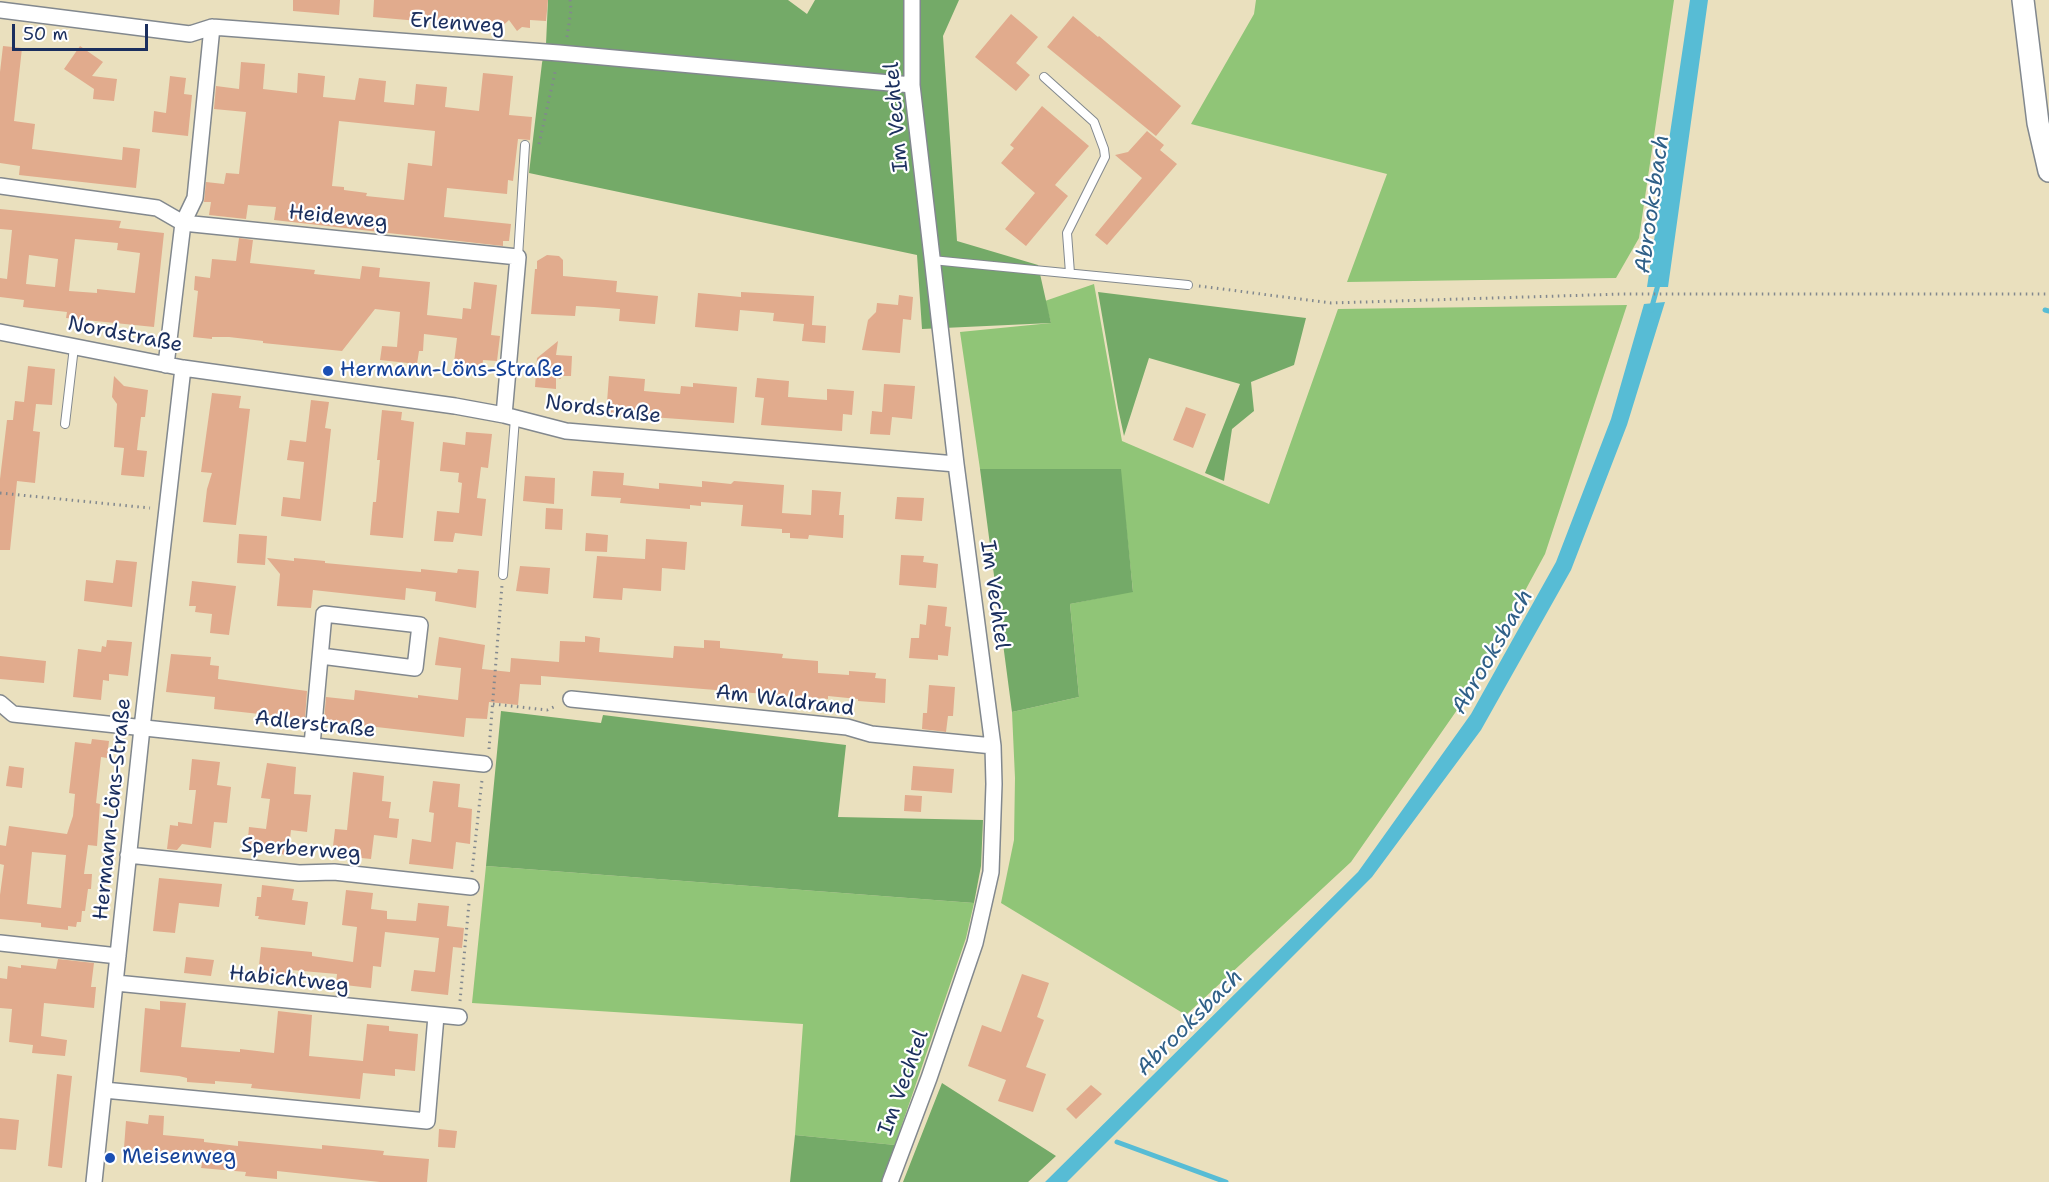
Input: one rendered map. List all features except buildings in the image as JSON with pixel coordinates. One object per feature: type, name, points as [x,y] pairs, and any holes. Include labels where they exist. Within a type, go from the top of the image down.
[{"type":"street","name":"Im Vechtel","points":[[890,1182],[929,1078],[975,943],[991,872],[994,784],[993,747],[956,464],[912,85],[912,0]]},
{"type":"street","points":[[2023,0],[2038,123],[2049,171]]},
{"type":"street","name":"Erlenweg","points":[[0,10],[190,34],[212,27],[559,53],[912,85]]},
{"type":"street","points":[[166,365],[183,223],[195,198],[212,27]]},
{"type":"street","name":"Heideweg","points":[[0,186],[157,208],[183,223],[518,257]]},
{"type":"street","points":[[509,417],[518,257]]},
{"type":"street","name":"Nordstraße","points":[[0,332],[183,368],[455,406],[566,431],[956,464]]},
{"type":"street","name":"Hermann-Löns-Straße","points":[[94,1182],[183,368]]},
{"type":"street","points":[[312,745],[324,614],[420,625],[415,668],[321,656]]},
{"type":"street","name":"Am Waldrand","points":[[571,699],[847,727],[871,734],[993,747]]},
{"type":"street","name":"Adlerstraße","points":[[0,704],[13,714],[484,764]]},
{"type":"street","name":"Sperberweg","points":[[128,855],[299,873],[334,873],[471,887]]},
{"type":"street","points":[[0,943],[118,956]]},
{"type":"street","name":"Habichtweg","points":[[116,983],[459,1017]]},
{"type":"street","points":[[104,1090],[427,1121],[436,1016]]},
{"type":"lane","points":[[1044,77],[1094,122],[1104,149],[1105,157],[1067,233],[1070,273]]},
{"type":"lane","points":[[518,257],[525,145]]},
{"type":"lane","points":[[932,260],[1188,285]]},
{"type":"lane","points":[[65,424],[74,347]]},
{"type":"lane","points":[[503,575],[509,417]]},
{"type":"path","points":[[524,167],[535,161],[559,53],[569,33],[570,0]]},
{"type":"path","points":[[1188,285],[1330,303],[1623,294],[2049,294]]},
{"type":"path","points":[[0,493],[167,510]]},
{"type":"path","points":[[459,1017],[484,764],[489,760],[503,575]]},
{"type":"path","points":[[493,704],[547,710],[571,699]]},
{"type":"green space","points":[[548,0],[788,0],[807,14],[815,0],[959,0],[943,36],[957,241],[1038,265],[1051,323],[922,329],[917,255],[529,173],[546,44]]},
{"type":"green space","points":[[1256,0],[1674,0],[1639,238],[1616,278],[1347,282],[1387,174],[1191,124],[1254,14]]},
{"type":"green space","points":[[1094,284],[1122,441],[1269,504],[1338,309],[1627,305],[1545,554],[1471,690],[1351,862],[1186,1015],[1001,903],[1014,840],[1015,778],[1012,712],[1079,697],[1070,604],[1133,591],[1120,469],[980,469],[960,332],[1051,323],[1045,301]]},
{"type":"green space","points":[[1098,292],[1306,318],[1294,365],[1251,382],[1254,411],[1232,429],[1224,481],[1205,473],[1240,384],[1149,358],[1124,436]]},
{"type":"green space","points":[[980,469],[1121,469],[1133,592],[1070,604],[1079,697],[1012,712]]},
{"type":"green space","points":[[501,711],[601,723],[603,715],[846,745],[838,817],[983,820],[981,866],[974,903],[486,866]]},
{"type":"green space","points":[[486,866],[974,903],[966,938],[895,1145],[795,1135],[803,1024],[472,1003]]},
{"type":"green space","points":[[942,1083],[1056,1156],[1028,1182],[903,1182]]},
{"type":"green space","points":[[795,1135],[895,1145],[881,1182],[790,1182]]},
{"type":"water","points":[[1690,0],[1708,0],[1668,287],[1647,287]]},
{"type":"water","points":[[1665,302],[1627,425],[1571,570],[1481,730],[1372,877],[1067,1182],[1045,1182],[1358,872],[1471,714],[1556,562],[1611,419],[1644,304]]},
{"type":"waterway","name":"Abrooksbach","points":[[1651,310],[1659,281]]},
{"type":"waterway","points":[[2045,310],[2049,311]]},
{"type":"waterway","points":[[1117,1142],[1226,1182]]},
{"type":"place","name":"Hermann-Löns-Straße","points":[[328,371]]},
{"type":"place","name":"Meisenweg","points":[[110,1158]]}]
